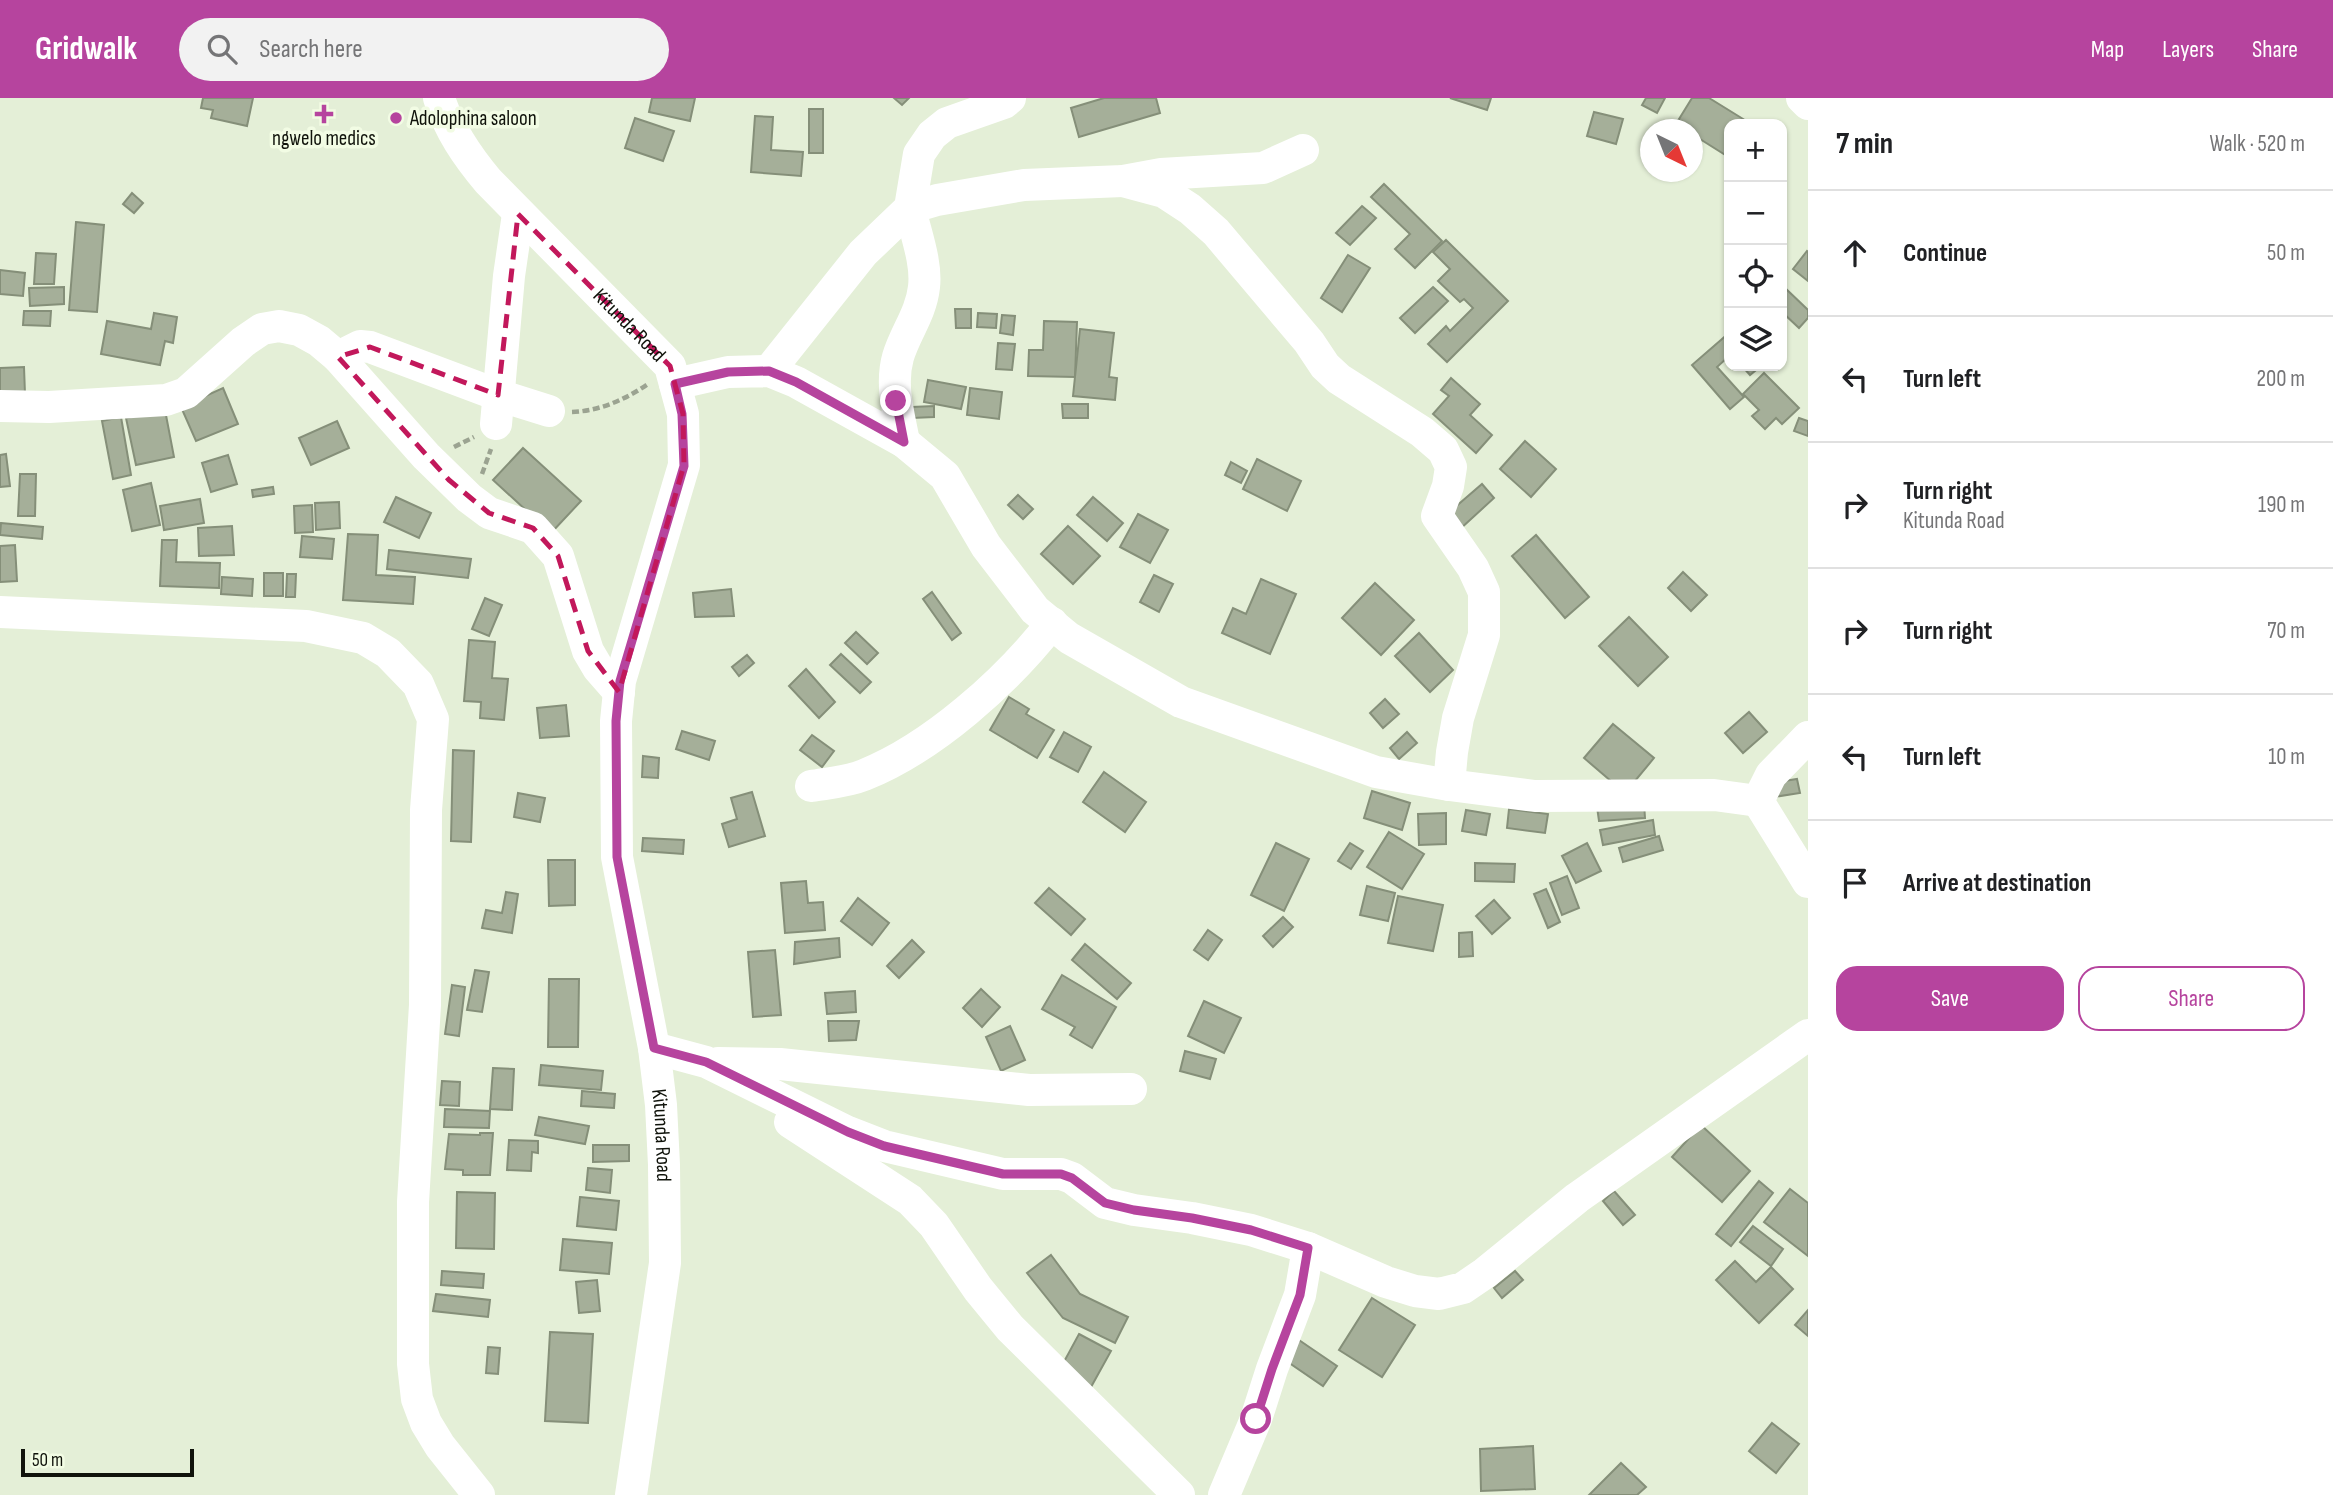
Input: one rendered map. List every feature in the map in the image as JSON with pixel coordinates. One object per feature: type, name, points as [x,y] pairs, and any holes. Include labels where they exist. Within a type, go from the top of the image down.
[{"type":"street","points":[[904,442],[896,401],[895,372],[898,356],[919,308],[924,285],[923,266],[910,208],[919,154],[932,135],[947,123],[1004,103],[1010,98]]},
{"type":"street","points":[[1802,98],[1808,104]]},
{"type":"street","name":"Kitunda Road","points":[[441,106],[466,155],[518,214],[670,366],[682,414],[684,466],[620,681],[616,721],[617,857],[654,1048],[661,1105],[664,1165],[665,1263],[631,1495]]},
{"type":"street","points":[[769,371],[863,253],[910,208],[937,200],[1024,185],[1123,181],[1161,174],[1263,168],[1303,150]]},
{"type":"street","points":[[1123,181],[1164,192],[1190,209],[1216,232],[1301,332],[1325,366],[1339,379],[1422,432],[1443,450],[1451,467],[1448,486],[1437,516],[1473,568],[1484,592],[1484,635],[1458,719],[1449,785]]},
{"type":"street","points":[[497,410],[509,276],[518,214]]},
{"type":"street","points":[[0,406],[62,406],[166,400],[186,393],[243,342],[262,329],[279,326],[299,330],[319,341],[338,357],[426,456],[469,498],[489,513],[533,528],[558,556],[588,651],[598,668],[619,692]]},
{"type":"street","points":[[338,357],[360,346],[370,346],[497,410],[549,411]]},
{"type":"street","points":[[675,384],[728,372],[769,371],[796,382],[904,442],[945,476],[986,546],[1035,610],[1069,638],[1181,702],[1376,772],[1449,785],[1535,796],[1714,795],[1758,801]]},
{"type":"street","points":[[7,618],[306,626],[363,638],[388,653],[418,684],[433,719],[426,810],[425,1005],[413,1202],[413,1364],[417,1399],[426,1423],[440,1446],[479,1495]]},
{"type":"street","points":[[811,786],[841,782],[864,775],[909,751],[977,701],[1033,647],[1052,623]]},
{"type":"street","points":[[1758,801],[1771,775],[1808,737]]},
{"type":"street","points":[[1758,801],[1808,882]]},
{"type":"street","points":[[654,1048],[706,1062],[848,1132],[884,1146],[1003,1174],[1061,1174],[1072,1178],[1105,1203],[1251,1230],[1308,1248],[1386,1282],[1415,1291],[1439,1294],[1463,1288],[1577,1198],[1808,1035]]},
{"type":"street","points":[[706,1062],[780,1064],[1030,1090],[1131,1089]]},
{"type":"street","points":[[706,1062],[807,1134],[910,1200],[934,1225],[978,1289],[1010,1328],[1179,1495]]},
{"type":"street","points":[[1224,1495],[1256,1419],[1300,1295],[1308,1248]]},
{"type":"path","points":[[469,498],[484,469],[497,410]]},
{"type":"highlighted area","points":[[518,214],[670,366],[683,414],[684,465],[619,692],[588,651],[558,556],[533,528],[489,513],[449,480],[338,357],[370,347],[498,395]]},
{"type":"building","points":[[203,98],[253,98],[247,126],[211,118],[213,110],[201,108]]},
{"type":"building","points":[[652,98],[695,98],[690,121],[649,112]]},
{"type":"building","points":[[894,98],[909,98],[902,105]]},
{"type":"building","points":[[1104,98],[1156,98],[1160,113],[1079,137],[1071,108]]},
{"type":"building","points":[[1450,98],[1491,98],[1487,110]]},
{"type":"building","points":[[1646,98],[1665,98],[1657,113],[1642,105]]},
{"type":"building","points":[[1692,98],[1709,98],[1743,119],[1724,119],[1724,154],[1703,141],[1703,119],[1679,119]]},
{"type":"building","points":[[809,109],[823,109],[823,153],[809,153]]},
{"type":"building","points":[[1594,112],[1623,119],[1616,144],[1587,136]]},
{"type":"building","points":[[755,116],[773,117],[771,150],[803,152],[801,176],[751,172]]},
{"type":"building","points":[[635,118],[674,131],[663,161],[625,148]]},
{"type":"building","points":[[1384,184],[1442,241],[1415,268],[1395,249],[1410,234],[1371,197]]},
{"type":"building","points":[[132,193],[143,203],[134,213],[123,204]]},
{"type":"building","points":[[1362,206],[1376,218],[1350,245],[1336,233]]},
{"type":"building","points":[[76,222],[104,225],[97,312],[69,310]]},
{"type":"building","points":[[1446,240],[1508,301],[1447,362],[1428,344],[1446,326],[1450,331],[1473,308],[1464,299],[1460,302],[1438,281],[1450,269],[1433,252]]},
{"type":"building","points":[[1808,252],[1808,281],[1793,269]]},
{"type":"building","points":[[36,253],[56,254],[54,284],[34,284]]},
{"type":"building","points":[[1348,255],[1370,268],[1342,312],[1321,298]]},
{"type":"building","points":[[0,270],[25,273],[23,296],[0,294]]},
{"type":"building","points":[[64,287],[64,304],[30,306],[29,288]]},
{"type":"building","points":[[1433,287],[1448,301],[1415,333],[1400,318]]},
{"type":"building","points":[[1787,290],[1808,310],[1808,318],[1799,328],[1787,317]]},
{"type":"building","points":[[955,309],[971,309],[971,328],[956,328]]},
{"type":"building","points":[[24,311],[51,311],[50,326],[23,325]]},
{"type":"building","points":[[154,313],[177,317],[173,343],[165,341],[160,365],[101,354],[107,321],[151,329]]},
{"type":"building","points":[[978,313],[997,314],[996,328],[977,327]]},
{"type":"building","points":[[1002,315],[1015,316],[1013,335],[1000,333]]},
{"type":"building","points":[[1044,321],[1077,322],[1075,377],[1028,376],[1029,350],[1043,350]]},
{"type":"building","points":[[1080,329],[1114,333],[1109,377],[1117,378],[1115,400],[1073,396]]},
{"type":"building","points":[[1724,337],[1724,361],[1717,367],[1744,397],[1730,409],[1692,365]]},
{"type":"building","points":[[998,343],[1015,344],[1012,370],[996,369]]},
{"type":"building","points":[[24,367],[25,394],[0,395],[0,368]]},
{"type":"building","points":[[1764,373],[1799,408],[1782,424],[1776,418],[1765,429],[1752,416],[1759,410],[1743,394]]},
{"type":"building","points":[[1451,378],[1480,404],[1470,415],[1492,435],[1476,453],[1433,414],[1449,396],[1441,390]]},
{"type":"building","points":[[928,380],[966,387],[961,409],[924,402]]},
{"type":"building","points":[[223,388],[238,424],[196,441],[181,407]]},
{"type":"building","points":[[970,388],[1002,392],[999,419],[967,415]]},
{"type":"building","points":[[1062,404],[1088,404],[1088,418],[1063,418]]},
{"type":"building","points":[[934,406],[934,417],[912,418],[912,407]]},
{"type":"building","points":[[165,410],[174,457],[136,465],[126,418]]},
{"type":"building","points":[[121,417],[131,475],[113,479],[102,421]]},
{"type":"building","points":[[1799,418],[1808,421],[1808,436],[1794,431]]},
{"type":"building","points":[[337,421],[349,448],[311,465],[299,438]]},
{"type":"building","points":[[1525,441],[1556,469],[1531,497],[1500,469]]},
{"type":"building","points":[[523,448],[581,501],[551,533],[493,480]]},
{"type":"building","points":[[6,454],[10,486],[0,487],[0,455]]},
{"type":"building","points":[[228,455],[237,484],[211,492],[202,463]]},
{"type":"building","points":[[1257,459],[1301,481],[1287,511],[1243,489]]},
{"type":"building","points":[[1231,462],[1247,471],[1241,483],[1225,475]]},
{"type":"building","points":[[20,474],[36,474],[35,516],[18,516]]},
{"type":"building","points":[[151,483],[160,525],[132,531],[123,490]]},
{"type":"building","points":[[1482,484],[1494,498],[1459,530],[1446,515]]},
{"type":"building","points":[[273,487],[274,494],[253,497],[252,490]]},
{"type":"building","points":[[1018,495],[1033,509],[1023,519],[1008,505]]},
{"type":"building","points":[[396,497],[431,513],[419,538],[384,522]]},
{"type":"building","points":[[1093,497],[1123,523],[1107,541],[1077,515]]},
{"type":"building","points":[[200,499],[204,523],[164,530],[160,506]]},
{"type":"building","points":[[339,502],[340,528],[316,530],[315,503]]},
{"type":"building","points":[[312,505],[313,532],[295,533],[294,506]]},
{"type":"building","points":[[1138,514],[1168,530],[1150,563],[1120,547]]},
{"type":"building","points":[[1,523],[43,527],[42,539],[0,535]]},
{"type":"building","points":[[232,526],[234,555],[199,556],[198,528]]},
{"type":"building","points":[[1068,526],[1100,556],[1073,584],[1041,554]]},
{"type":"building","points":[[348,534],[378,535],[376,575],[415,577],[413,604],[343,600]]},
{"type":"building","points":[[1536,535],[1589,597],[1565,618],[1512,556]]},
{"type":"building","points":[[302,536],[334,539],[332,559],[300,557]]},
{"type":"building","points":[[162,540],[177,540],[176,562],[220,563],[219,588],[160,586]]},
{"type":"building","points":[[15,545],[17,581],[0,582],[0,546]]},
{"type":"building","points":[[389,550],[471,559],[468,578],[387,569]]},
{"type":"building","points":[[1683,572],[1707,595],[1691,611],[1668,588]]},
{"type":"building","points":[[264,573],[283,573],[283,596],[264,596]]},
{"type":"building","points":[[287,574],[296,574],[295,597],[286,597]]},
{"type":"building","points":[[1154,575],[1173,584],[1159,612],[1140,602]]},
{"type":"building","points":[[222,577],[253,579],[252,596],[221,594]]},
{"type":"building","points":[[1261,579],[1296,594],[1270,654],[1222,633],[1233,608],[1246,614]]},
{"type":"building","points":[[1375,583],[1414,620],[1381,655],[1342,618]]},
{"type":"building","points":[[731,589],[734,616],[695,617],[693,593]]},
{"type":"building","points":[[932,592],[961,633],[952,640],[923,599]]},
{"type":"building","points":[[485,598],[502,605],[489,636],[472,629]]},
{"type":"building","points":[[1629,617],[1668,657],[1638,686],[1599,646]]},
{"type":"building","points":[[856,632],[878,653],[867,664],[845,643]]},
{"type":"building","points":[[1419,633],[1453,670],[1430,692],[1395,656]]},
{"type":"building","points":[[469,640],[495,642],[492,678],[508,679],[504,720],[480,718],[481,702],[464,701]]},
{"type":"building","points":[[841,654],[871,682],[860,693],[830,665]]},
{"type":"building","points":[[747,655],[754,663],[739,676],[732,667]]},
{"type":"building","points":[[806,669],[835,702],[819,718],[789,686]]},
{"type":"building","points":[[1009,697],[1029,709],[1026,714],[1054,730],[1037,758],[990,730]]},
{"type":"building","points":[[1385,699],[1399,714],[1383,728],[1370,713]]},
{"type":"building","points":[[566,705],[569,736],[540,738],[537,708]]},
{"type":"building","points":[[1749,712],[1767,732],[1743,753],[1725,733]]},
{"type":"building","points":[[1613,724],[1654,758],[1625,793],[1584,758]]},
{"type":"building","points":[[682,731],[715,741],[709,760],[676,749]]},
{"type":"building","points":[[1064,732],[1091,747],[1078,772],[1050,757]]},
{"type":"building","points":[[1407,732],[1417,743],[1399,759],[1390,748]]},
{"type":"building","points":[[812,735],[834,751],[822,767],[800,750]]},
{"type":"building","points":[[453,750],[474,751],[471,842],[451,841]]},
{"type":"building","points":[[643,756],[659,758],[658,778],[642,777]]},
{"type":"building","points":[[1104,772],[1146,802],[1125,832],[1083,802]]},
{"type":"building","points":[[1797,779],[1800,793],[1774,797],[1772,783]]},
{"type":"building","points":[[1372,791],[1410,803],[1402,830],[1364,818]]},
{"type":"building","points":[[752,792],[765,836],[729,847],[722,824],[737,819],[731,798]]},
{"type":"building","points":[[518,793],[545,798],[540,822],[514,817]]},
{"type":"building","points":[[1644,803],[1645,818],[1599,821],[1597,807]]},
{"type":"building","points":[[1509,809],[1548,814],[1545,833],[1507,828]]},
{"type":"building","points":[[1466,810],[1490,814],[1486,835],[1462,831]]},
{"type":"building","points":[[1446,813],[1446,844],[1419,845],[1418,814]]},
{"type":"building","points":[[1653,820],[1655,835],[1603,845],[1600,830]]},
{"type":"building","points":[[1389,832],[1424,854],[1402,889],[1367,867]]},
{"type":"building","points":[[1659,836],[1663,850],[1623,862],[1619,848]]},
{"type":"building","points":[[643,838],[684,840],[683,854],[642,851]]},
{"type":"building","points":[[1276,843],[1309,859],[1284,911],[1251,895]]},
{"type":"building","points":[[1350,843],[1363,851],[1351,869],[1338,861]]},
{"type":"building","points":[[1587,843],[1601,871],[1576,883],[1562,856]]},
{"type":"building","points":[[548,860],[575,860],[575,905],[549,906]]},
{"type":"building","points":[[1475,863],[1515,864],[1514,882],[1475,881]]},
{"type":"building","points":[[1567,876],[1579,908],[1562,915],[1550,883]]},
{"type":"building","points":[[806,881],[808,903],[823,902],[825,930],[785,933],[781,883]]},
{"type":"building","points":[[1367,886],[1395,893],[1388,921],[1360,915]]},
{"type":"building","points":[[1049,888],[1085,919],[1071,935],[1035,903]]},
{"type":"building","points":[[1546,889],[1560,922],[1548,928],[1534,894]]},
{"type":"building","points":[[506,892],[518,894],[512,933],[482,928],[486,910],[502,913]]},
{"type":"building","points":[[1398,896],[1443,905],[1433,951],[1388,943]]},
{"type":"building","points":[[858,898],[889,923],[872,945],[841,921]]},
{"type":"building","points":[[1494,900],[1510,918],[1492,934],[1476,916]]},
{"type":"building","points":[[1283,917],[1293,927],[1273,947],[1263,936]]},
{"type":"building","points":[[1208,930],[1222,940],[1208,960],[1194,950]]},
{"type":"building","points":[[1472,932],[1473,956],[1459,957],[1459,933]]},
{"type":"building","points":[[839,938],[840,957],[794,964],[795,942]]},
{"type":"building","points":[[912,940],[924,952],[899,978],[887,966]]},
{"type":"building","points":[[1085,944],[1131,983],[1117,999],[1072,960]]},
{"type":"building","points":[[775,950],[781,1015],[753,1017],[748,952]]},
{"type":"building","points":[[475,970],[489,972],[482,1012],[467,1010]]},
{"type":"building","points":[[1062,975],[1116,1007],[1092,1048],[1070,1035],[1075,1027],[1042,1009]]},
{"type":"building","points":[[549,979],[579,979],[578,1047],[548,1047]]},
{"type":"building","points":[[452,985],[465,987],[459,1036],[445,1034]]},
{"type":"building","points":[[981,989],[1000,1007],[982,1027],[963,1008]]},
{"type":"building","points":[[855,991],[856,1012],[827,1014],[825,993]]},
{"type":"building","points":[[1204,1001],[1241,1018],[1224,1053],[1188,1036]]},
{"type":"building","points":[[828,1021],[859,1021],[856,1040],[829,1041]]},
{"type":"building","points":[[1010,1026],[1025,1060],[1001,1071],[986,1037]]},
{"type":"building","points":[[1185,1051],[1216,1059],[1210,1079],[1180,1071]]},
{"type":"building","points":[[541,1065],[603,1071],[601,1090],[539,1085]]},
{"type":"building","points":[[493,1068],[514,1069],[512,1110],[490,1109]]},
{"type":"building","points":[[442,1081],[460,1082],[459,1106],[440,1105]]},
{"type":"building","points":[[582,1091],[615,1094],[614,1108],[581,1106]]},
{"type":"building","points":[[445,1109],[490,1111],[489,1128],[444,1127]]},
{"type":"building","points":[[539,1117],[589,1126],[585,1144],[535,1135]]},
{"type":"building","points":[[1701,1125],[1750,1171],[1722,1202],[1672,1157]]},
{"type":"building","points":[[493,1133],[490,1175],[463,1175],[463,1170],[445,1169],[449,1134]]},
{"type":"building","points":[[509,1140],[538,1141],[538,1153],[532,1152],[531,1171],[507,1170]]},
{"type":"building","points":[[593,1145],[629,1145],[629,1161],[593,1162]]},
{"type":"building","points":[[588,1168],[612,1170],[610,1193],[586,1190]]},
{"type":"building","points":[[1759,1181],[1773,1193],[1731,1246],[1716,1234]]},
{"type":"building","points":[[1790,1189],[1808,1203],[1808,1256],[1764,1222]]},
{"type":"building","points":[[1614,1191],[1635,1215],[1623,1225],[1603,1201]]},
{"type":"building","points":[[457,1192],[495,1193],[494,1249],[456,1248]]},
{"type":"building","points":[[580,1197],[619,1201],[616,1230],[577,1226]]},
{"type":"building","points":[[1753,1226],[1783,1249],[1771,1266],[1740,1242]]},
{"type":"building","points":[[563,1239],[612,1243],[609,1274],[560,1270]]},
{"type":"building","points":[[1051,1255],[1080,1294],[1128,1317],[1115,1343],[1063,1318],[1027,1273]]},
{"type":"building","points":[[1735,1261],[1756,1282],[1771,1267],[1793,1289],[1759,1323],[1716,1280]]},
{"type":"building","points":[[442,1271],[484,1274],[483,1288],[441,1285]]},
{"type":"building","points":[[1515,1271],[1523,1280],[1502,1298],[1494,1288]]},
{"type":"building","points":[[597,1280],[600,1311],[579,1313],[576,1282]]},
{"type":"building","points":[[436,1294],[490,1300],[488,1317],[433,1311]]},
{"type":"building","points":[[1372,1298],[1415,1325],[1382,1377],[1339,1350]]},
{"type":"building","points":[[1808,1310],[1808,1336],[1795,1325]]},
{"type":"building","points":[[550,1332],[593,1334],[588,1423],[545,1421]]},
{"type":"building","points":[[1079,1334],[1111,1351],[1091,1387],[1060,1369]]},
{"type":"building","points":[[1296,1338],[1337,1366],[1323,1386],[1282,1358]]},
{"type":"building","points":[[488,1347],[500,1348],[498,1374],[486,1373]]},
{"type":"building","points":[[1772,1423],[1799,1444],[1776,1473],[1749,1451]]},
{"type":"building","points":[[1533,1446],[1535,1489],[1481,1491],[1480,1449]]},
{"type":"building","points":[[1621,1463],[1646,1487],[1637,1495],[1589,1495]]},
{"type":"place","name":"ngwelo medics","points":[[324,114]]},
{"type":"place","name":"Adolophina saloon","points":[[396,118]]},
{"type":"route","points":[[896,401],[904,442],[796,382],[769,371],[728,372],[675,384],[682,414],[684,466],[620,681],[616,721],[617,857],[654,1048],[706,1062],[848,1132],[884,1146],[1003,1174],[1061,1174],[1072,1178],[1105,1203],[1251,1230],[1308,1248],[1300,1295],[1256,1419]]}]
